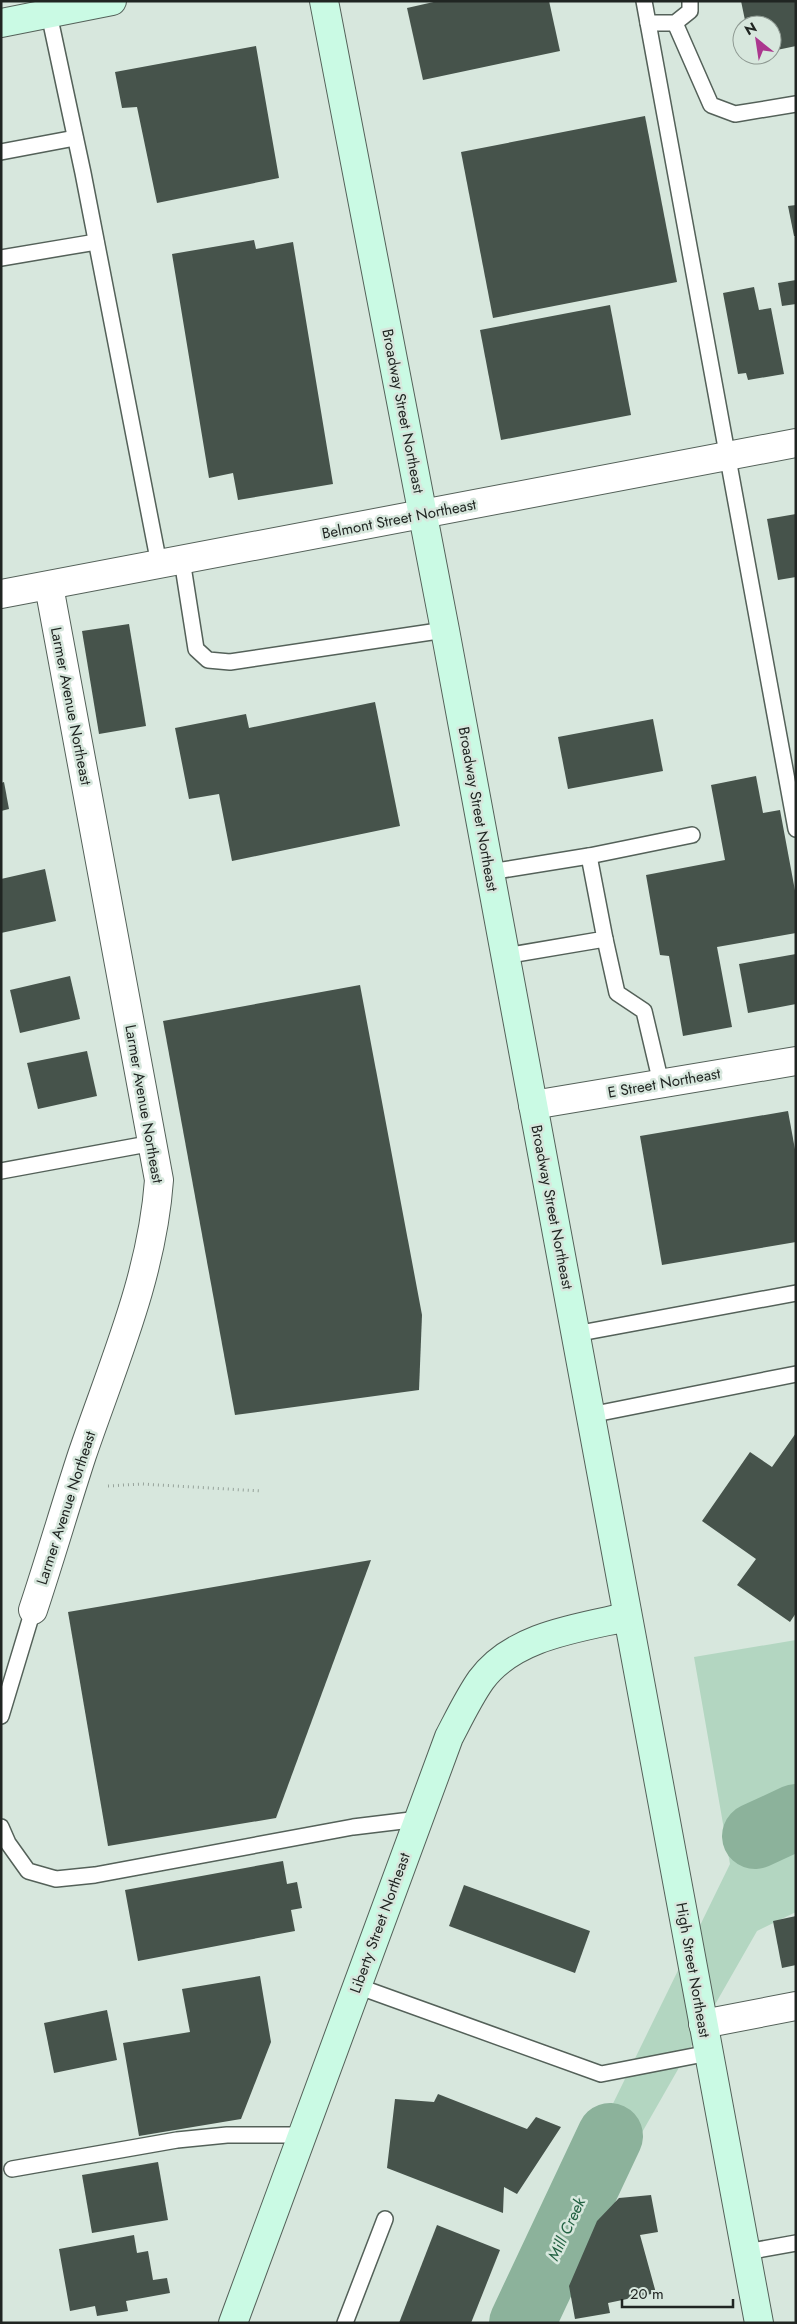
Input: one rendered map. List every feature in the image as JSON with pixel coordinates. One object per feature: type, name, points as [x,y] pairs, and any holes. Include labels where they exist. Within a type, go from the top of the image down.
[{"type":"main road","points":[[25,14],[112,1]]},
{"type":"main road","name":"Broadway Street Northeast","points":[[324,1],[445,630],[627,1617]]},
{"type":"main road","name":"Liberty Street Northeast","points":[[233,2323],[449,1737],[482,1679],[505,1657],[535,1641],[578,1628],[627,1617]]},
{"type":"main road","name":"High Street Northeast","points":[[627,1617],[746,2252],[755,2322]]},
{"type":"street","name":"Belmont Street Northeast","points":[[1,594],[796,443]]},
{"type":"street","name":"Larmer Avenue Northeast","points":[[33,1610],[72,1487],[143,1279],[156,1217],[159,1180],[49,586]]},
{"type":"street","name":"E Street Northeast","points":[[533,1105],[661,1082],[796,1061]]},
{"type":"street","points":[[703,2024],[796,2006]]},
{"type":"lane","points":[[644,1],[726,456],[796,828]]},
{"type":"lane","points":[[648,23],[675,23],[690,11],[690,1]]},
{"type":"lane","points":[[25,14],[75,138],[96,242],[171,562],[196,649],[208,660],[230,662],[445,630]]},
{"type":"lane","points":[[675,23],[710,105],[735,114],[796,104]]},
{"type":"lane","points":[[1,152],[75,138]]},
{"type":"lane","points":[[1,258],[96,242]]},
{"type":"lane","points":[[490,872],[589,856],[692,835]]},
{"type":"lane","points":[[589,856],[617,993],[644,1011],[661,1082]]},
{"type":"lane","points":[[505,956],[605,939]]},
{"type":"lane","points":[[1,1171],[153,1143]]},
{"type":"lane","points":[[575,1334],[796,1294]]},
{"type":"lane","points":[[590,1415],[796,1374]]},
{"type":"lane","points":[[1,1716],[33,1610]]},
{"type":"lane","points":[[1,1827],[8,1843],[28,1871],[56,1879],[95,1875],[353,1827],[419,1819]]},
{"type":"lane","points":[[357,1986],[601,2074],[709,2053]]},
{"type":"lane","points":[[12,2169],[177,2140],[227,2135],[302,2135]]},
{"type":"lane","points":[[345,2323],[385,2219]]},
{"type":"lane","points":[[746,2252],[796,2244]]},
{"type":"path","points":[[72,1487],[142,1484],[261,1491]]},
{"type":"green space","points":[[796,1640],[796,1912],[757,1931],[592,2220],[549,2323],[502,2323],[561,2210],[730,1864],[694,1657]]},
{"type":"building","points":[[438,1],[549,1],[560,51],[423,80],[407,8]]},
{"type":"building","points":[[741,1],[796,1],[796,46],[782,49],[782,15],[744,15]]},
{"type":"building","points":[[256,46],[279,178],[157,203],[137,107],[122,108],[115,72]]},
{"type":"building","points":[[645,116],[677,282],[493,318],[461,152]]},
{"type":"building","points":[[796,205],[796,236],[794,236],[788,206]]},
{"type":"building","points":[[254,240],[256,249],[293,242],[333,484],[238,500],[233,473],[209,478],[172,254]]},
{"type":"building","points":[[796,280],[796,304],[782,306],[778,283]]},
{"type":"building","points":[[754,287],[759,310],[771,308],[784,374],[748,380],[746,373],[738,374],[723,293]]},
{"type":"building","points":[[610,305],[631,415],[501,440],[480,330]]},
{"type":"building","points":[[796,514],[796,577],[778,580],[767,519]]},
{"type":"building","points":[[129,624],[146,726],[99,734],[82,631]]},
{"type":"building","points":[[375,702],[400,826],[232,861],[219,794],[189,799],[175,728],[246,714],[249,728]]},
{"type":"building","points":[[653,719],[663,771],[568,789],[558,737]]},
{"type":"building","points":[[756,776],[763,813],[780,810],[796,896],[796,933],[717,947],[732,1027],[683,1036],[669,956],[660,955],[646,875],[725,860],[711,785]]},
{"type":"building","points":[[4,782],[9,809],[1,811],[1,783]]},
{"type":"building","points":[[45,869],[56,921],[1,933],[1,879]]},
{"type":"building","points":[[796,954],[796,1004],[748,1013],[739,964]]},
{"type":"building","points":[[70,976],[80,1019],[20,1033],[10,990]]},
{"type":"building","points":[[360,985],[422,1315],[419,1390],[235,1415],[163,1021]]},
{"type":"building","points":[[87,1051],[97,1096],[38,1109],[27,1063]]},
{"type":"building","points":[[788,1111],[796,1155],[796,1242],[662,1265],[640,1136]]},
{"type":"building","points":[[796,1433],[796,1613],[790,1622],[737,1585],[756,1559],[702,1521],[750,1452],[772,1467]]},
{"type":"building","points":[[371,1560],[276,1818],[108,1846],[68,1612]]},
{"type":"building","points":[[283,1861],[287,1884],[297,1882],[302,1908],[291,1910],[295,1931],[138,1961],[125,1890]]},
{"type":"building","points":[[464,1885],[590,1931],[575,1973],[449,1926]]},
{"type":"building","points":[[796,1916],[796,1965],[782,1968],[773,1921]]},
{"type":"building","points":[[260,1976],[271,2042],[241,2119],[139,2136],[123,2043],[190,2032],[182,1989]]},
{"type":"building","points":[[107,2010],[117,2060],[54,2073],[44,2023]]},
{"type":"building","points":[[438,2094],[527,2129],[536,2117],[561,2127],[517,2194],[504,2187],[503,2213],[387,2168],[395,2099],[434,2102]]},
{"type":"building","points":[[158,2162],[168,2220],[92,2233],[82,2175]]},
{"type":"building","points":[[651,2195],[658,2232],[640,2235],[656,2293],[608,2303],[610,2313],[575,2319],[569,2286],[597,2221],[619,2198]]},
{"type":"building","points":[[437,2225],[500,2250],[471,2323],[399,2323]]},
{"type":"building","points":[[134,2235],[137,2253],[148,2251],[153,2280],[167,2278],[170,2293],[126,2301],[128,2311],[97,2316],[95,2306],[70,2311],[59,2249]]},
{"type":"waterway","name":"Mill Creek","points":[[755,1836],[796,1817]]},
{"type":"waterway","name":"Mill Creek","points":[[522,2323],[610,2136]]}]
